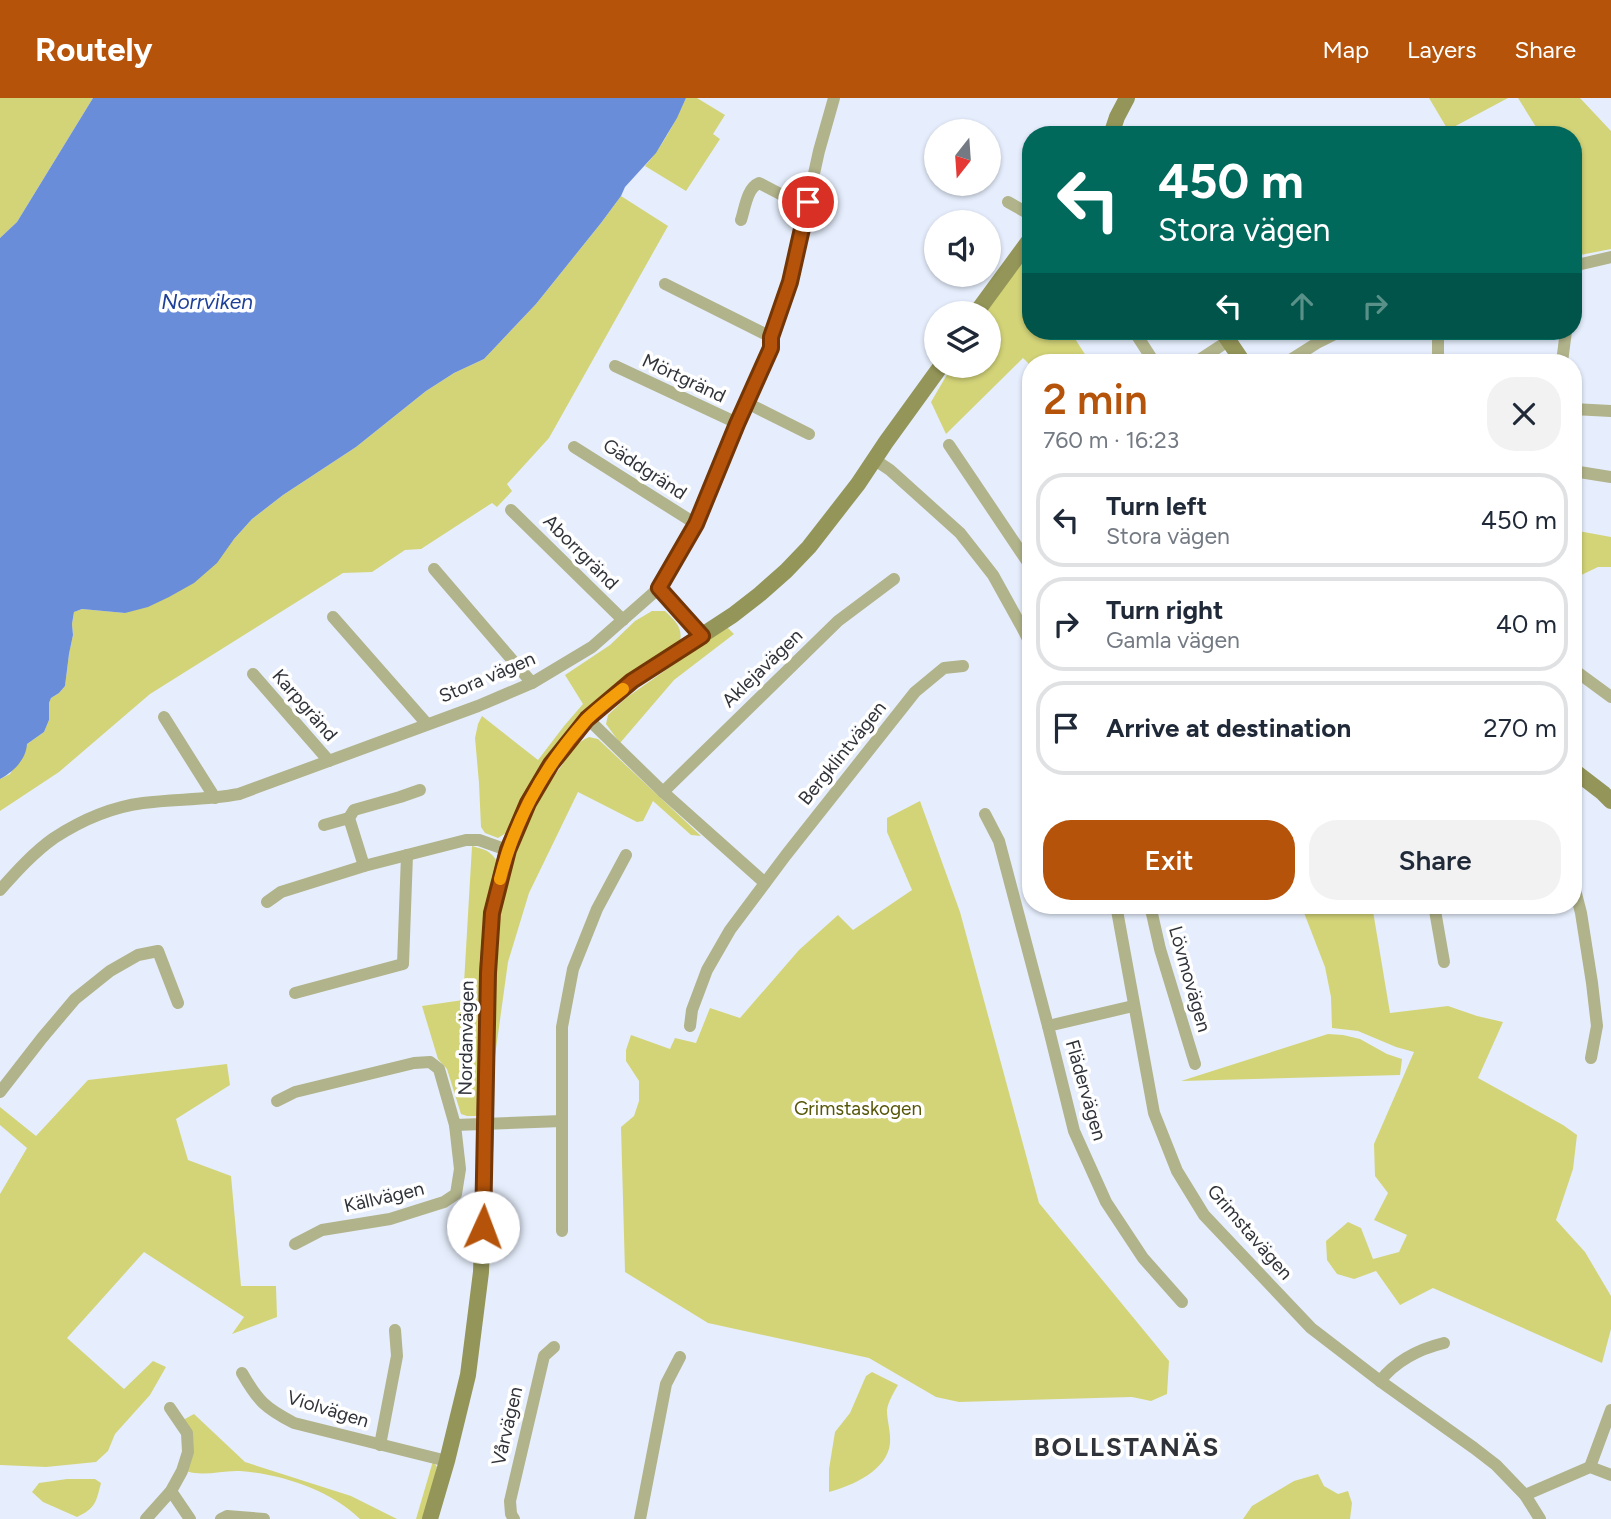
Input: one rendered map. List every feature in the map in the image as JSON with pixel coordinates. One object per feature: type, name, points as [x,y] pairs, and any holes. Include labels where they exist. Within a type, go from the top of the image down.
[{"type":"street","name":"Stora vägen","points":[[0,890],[53,839],[80,823],[118,808],[239,794],[532,683],[592,647],[659,588],[696,524],[771,348],[771,337],[790,282],[819,151],[834,98]]},
{"type":"street","points":[[1114,126],[1128,98]]},
{"type":"street","points":[[741,220],[751,190],[759,183],[786,197],[808,202]]},
{"type":"street","points":[[1008,202],[1022,210]]},
{"type":"street","points":[[985,301],[1022,250]]},
{"type":"street","points":[[1582,264],[1611,257]]},
{"type":"street","points":[[664,284],[771,337]]},
{"type":"street","points":[[1205,354],[1221,340]]},
{"type":"street","points":[[1300,354],[1323,340]]},
{"type":"street","name":"Mörtgränd","points":[[615,366],[737,424]]},
{"type":"street","points":[[659,588],[702,636],[760,594],[786,571],[834,517],[932,378]]},
{"type":"street","points":[[747,403],[809,434]]},
{"type":"street","points":[[1582,409],[1611,411]]},
{"type":"street","points":[[949,445],[1022,554]]},
{"type":"street","name":"Gäddgränd","points":[[574,447],[696,524]]},
{"type":"street","points":[[875,460],[890,470],[960,533],[993,575],[1022,627]]},
{"type":"street","points":[[1582,472],[1611,477]]},
{"type":"street","name":"Aborrgränd","points":[[511,510],[623,620]]},
{"type":"street","points":[[434,569],[532,683]]},
{"type":"street","name":"Aklejavägen","points":[[663,792],[838,621],[894,579]]},
{"type":"street","points":[[333,617],[427,724]]},
{"type":"street","name":"Nordanvägen","points":[[430,1519],[468,1375],[481,1272],[488,961],[492,913],[508,850],[528,803],[551,764],[587,719],[632,681],[702,636]]},
{"type":"street","name":"Bergklintvägen","points":[[690,1026],[692,1010],[707,970],[730,930],[765,883],[915,692],[944,668],[963,666]]},
{"type":"street","name":"Karpgränd","points":[[253,674],[329,761]]},
{"type":"street","points":[[1582,676],[1611,697]]},
{"type":"street","points":[[164,717],[215,798]]},
{"type":"street","points":[[587,719],[663,792],[765,883]]},
{"type":"street","points":[[1582,775],[1608,793]]},
{"type":"street","points":[[324,825],[349,818],[354,810],[421,790]]},
{"type":"street","name":"Flädervägen","points":[[985,814],[999,841],[1074,1131],[1106,1202],[1143,1258],[1182,1302]]},
{"type":"street","points":[[349,818],[363,866]]},
{"type":"street","points":[[267,902],[281,892],[363,866],[466,840],[479,840],[508,850]]},
{"type":"street","points":[[295,993],[403,964],[407,855]]},
{"type":"street","points":[[562,1231],[562,1027],[573,969],[597,909],[626,855]]},
{"type":"street","name":"Grimstavägen","points":[[1118,914],[1154,1113],[1177,1171],[1204,1215],[1311,1328],[1496,1465],[1525,1495],[1540,1519]]},
{"type":"street","name":"Lövmovägen","points":[[1152,914],[1195,1064]]},
{"type":"street","points":[[1436,914],[1444,962]]},
{"type":"street","points":[[1580,914],[1597,1026],[1591,1058]]},
{"type":"street","points":[[0,1092],[75,999],[110,971],[138,955],[158,951],[177,1003]]},
{"type":"street","name":"Flädervägen","points":[[1048,1026],[1133,1006]]},
{"type":"street","name":"Källvägen","points":[[277,1101],[295,1092],[414,1063],[430,1062],[439,1069],[455,1125],[460,1169],[456,1194],[444,1202],[390,1219],[322,1230],[295,1244]]},
{"type":"street","points":[[455,1125],[562,1121]]},
{"type":"street","name":"Violvägen","points":[[380,1445],[397,1356],[395,1331]]},
{"type":"street","points":[[1380,1381],[1389,1369],[1424,1348],[1444,1343]]},
{"type":"street","name":"Vårvägen","points":[[514,1519],[510,1501],[534,1396],[544,1356],[554,1347]]},
{"type":"street","points":[[640,1519],[666,1384],[680,1357]]},
{"type":"street","name":"Violvägen","points":[[242,1373],[255,1396],[274,1413],[295,1423],[447,1461]]},
{"type":"street","points":[[146,1519],[171,1491],[188,1452],[187,1433],[170,1408]]},
{"type":"street","points":[[1590,1467],[1611,1410]]},
{"type":"street","points":[[1525,1495],[1590,1467],[1611,1475]]},
{"type":"street","points":[[171,1491],[190,1519]]},
{"type":"street","points":[[221,1519],[227,1516],[264,1519]]},
{"type":"green space","points":[[0,98],[93,98],[17,222],[0,238]]},
{"type":"green space","points":[[686,98],[697,98],[725,115],[713,134],[720,139],[686,191],[645,166],[668,134]]},
{"type":"green space","points":[[1429,98],[1508,98],[1456,126],[1446,126]]},
{"type":"green space","points":[[1518,98],[1580,98],[1611,131],[1611,249],[1582,255],[1582,126],[1535,126]]},
{"type":"green space","points":[[621,196],[668,226],[549,438],[507,484],[512,491],[497,507],[492,503],[421,549],[405,550],[372,572],[343,573],[150,694],[59,772],[0,811],[0,779],[10,774],[27,744],[44,732],[49,720],[51,698],[65,686],[74,612],[82,609],[125,613],[234,539],[252,519],[283,495],[356,447],[426,391],[454,373],[484,359],[536,304]]},
{"type":"green space","points":[[1022,258],[1022,340],[1076,340],[1085,354],[1022,354],[1022,359],[946,434],[931,402],[945,378],[1001,378],[1001,301],[991,301]]},
{"type":"green space","points":[[1582,532],[1611,537],[1611,567],[1598,567],[1582,575]]},
{"type":"green space","points":[[652,611],[665,611],[672,618],[679,628],[680,641],[611,688],[579,719],[542,764],[506,833],[498,838],[485,833],[481,827],[475,738],[482,716],[538,760],[583,704],[565,675],[610,645],[635,621]]},
{"type":"green space","points":[[727,627],[734,634],[674,680],[620,743],[606,724],[608,715],[626,698]]},
{"type":"green space","points":[[589,737],[598,739],[701,836],[691,835],[653,801],[643,821],[637,822],[578,792],[529,893],[508,962],[495,1056],[497,947],[509,873],[530,817],[549,783],[573,750]]},
{"type":"green space","name":"Grimstaskogen","points":[[920,801],[960,912],[1039,1203],[1169,1361],[1167,1394],[1151,1401],[1132,1397],[959,1402],[936,1397],[869,1358],[708,1323],[625,1272],[621,1127],[634,1116],[639,1101],[639,1081],[626,1061],[631,1035],[670,1049],[675,1038],[696,1043],[710,1008],[740,1018],[799,950],[838,915],[853,930],[912,890],[887,832],[887,818]]},
{"type":"green space","points":[[472,846],[488,852],[499,865],[481,1112],[476,1116],[467,1116],[461,1114],[447,1069],[438,1059],[422,1006],[463,1000]]},
{"type":"green space","points":[[1304,914],[1374,914],[1390,1013],[1448,1006],[1503,1022],[1478,1078],[1577,1135],[1573,1169],[1556,1220],[1585,1252],[1611,1296],[1611,1329],[1602,1363],[1433,1288],[1400,1305],[1376,1271],[1354,1279],[1337,1274],[1327,1260],[1326,1241],[1348,1222],[1361,1228],[1373,1259],[1399,1252],[1407,1235],[1374,1220],[1388,1193],[1375,1176],[1374,1144],[1414,1052],[1358,1031],[1332,1028],[1331,997],[1325,967]]},
{"type":"green space","points":[[1328,1034],[1360,1039],[1402,1059],[1400,1075],[1181,1081]]},
{"type":"green space","points":[[227,1064],[230,1085],[176,1119],[188,1160],[231,1176],[241,1286],[276,1286],[277,1317],[232,1334],[244,1317],[144,1252],[67,1338],[124,1389],[153,1361],[166,1367],[150,1395],[115,1434],[108,1451],[96,1462],[46,1467],[0,1465],[0,1194],[27,1148],[0,1125],[0,1107],[36,1136],[88,1080]]},
{"type":"green space","points":[[872,1372],[898,1385],[887,1410],[890,1439],[888,1453],[876,1469],[858,1481],[829,1492],[829,1469],[835,1432],[850,1413],[866,1376]]},
{"type":"green space","points":[[194,1414],[245,1462],[351,1496],[397,1519],[360,1519],[320,1492],[272,1476],[240,1471],[186,1471],[183,1420]]},
{"type":"green space","points":[[433,1461],[437,1467],[426,1519],[416,1519]]},
{"type":"green space","points":[[1318,1474],[1324,1486],[1338,1494],[1348,1491],[1352,1503],[1350,1519],[1243,1519],[1252,1506],[1294,1481]]},
{"type":"green space","points":[[95,1479],[101,1483],[94,1504],[77,1517],[43,1502],[32,1492],[39,1483]]},
{"type":"water","name":"Norrviken","points":[[93,98],[686,98],[656,153],[625,187],[601,223],[536,304],[484,359],[454,373],[426,391],[356,447],[283,495],[252,519],[217,563],[194,583],[148,607],[125,613],[82,609],[74,612],[65,686],[51,698],[49,720],[44,732],[27,744],[18,765],[0,779],[0,238],[17,222]]},
{"type":"slow traffic","points":[[500,879],[508,850],[528,803],[551,764],[587,719],[623,689]]},
{"type":"district","name":"BOLLSTANÄS","points":[[1127,1447]]},
{"type":"route","points":[[483,1227],[488,973],[492,913],[508,850],[528,803],[551,764],[587,719],[632,681],[702,636],[659,588],[696,524],[771,348],[771,337],[790,282],[808,202]]}]
